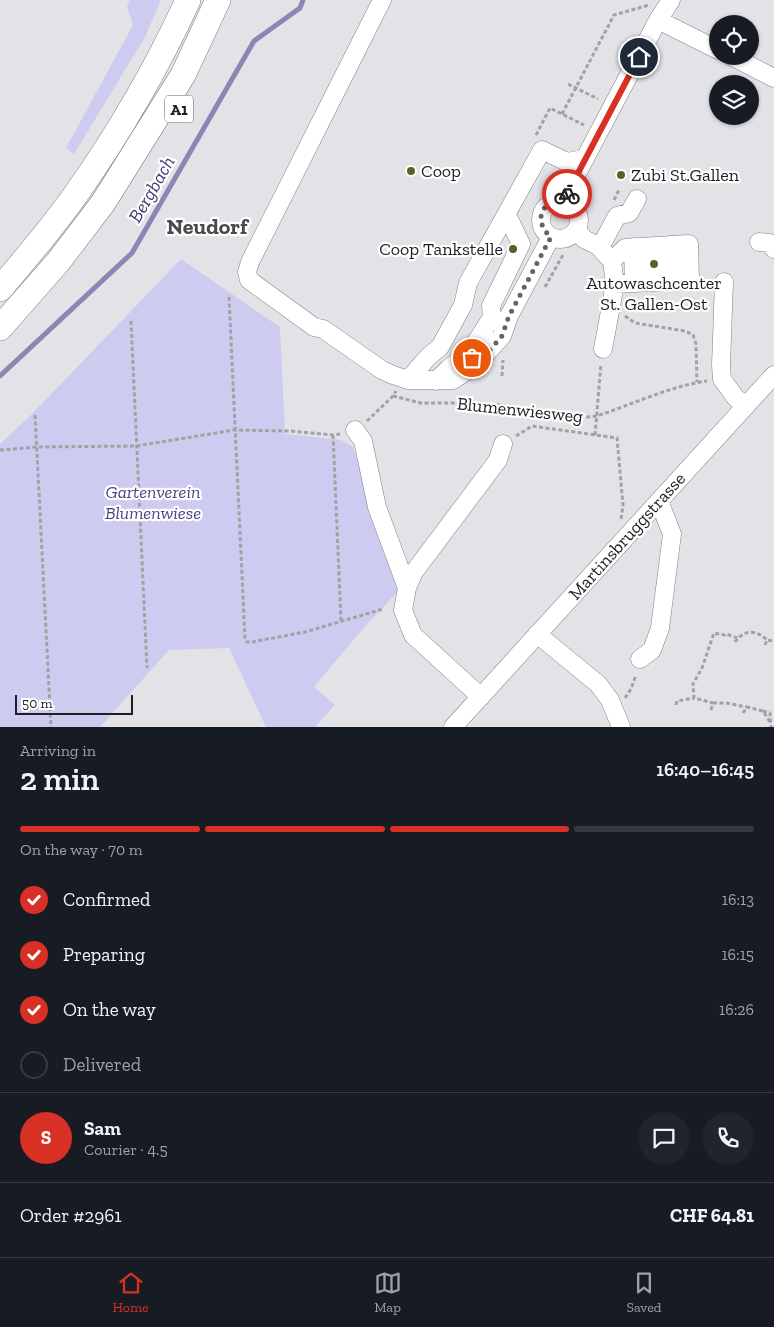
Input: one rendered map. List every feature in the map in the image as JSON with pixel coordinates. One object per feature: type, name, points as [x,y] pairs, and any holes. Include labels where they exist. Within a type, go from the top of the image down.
[{"type":"highway","name":"A1","points":[[76,194],[114,114],[152,46],[174,0]]},
{"type":"highway","name":"A1","points":[[0,289],[76,194],[128,114],[170,40],[188,0]]},
{"type":"highway","name":"A1","points":[[0,328],[58,262],[103,202],[183,75],[218,0]]},
{"type":"highway","name":"A1","points":[[103,202],[139,172],[157,148],[195,82],[234,0]]},
{"type":"street","points":[[382,0],[250,262],[247,272],[250,280],[314,327],[323,329],[382,370],[408,380],[453,380],[478,364],[502,336],[501,318],[491,306],[521,244],[507,215]]},
{"type":"street","points":[[563,200],[658,20],[664,1]]},
{"type":"street","points":[[658,20],[709,46]]},
{"type":"street","points":[[749,65],[774,78]]},
{"type":"street","points":[[408,380],[428,357],[440,347],[463,304],[468,283],[542,150],[567,162],[585,159]]},
{"type":"street","points":[[598,246],[604,240],[615,211],[629,214],[637,199]]},
{"type":"street","points":[[563,200],[570,203],[578,213],[579,223],[577,230],[565,239],[551,237],[544,232],[541,225],[543,211],[550,203],[563,200]]},
{"type":"street","points":[[577,230],[584,239],[598,246],[612,261],[615,284],[603,349]]},
{"type":"street","points":[[436,381],[464,357],[478,339],[501,318],[551,237]]},
{"type":"street","points":[[612,261],[625,248],[689,244],[690,280],[615,284]]},
{"type":"street","points":[[653,246],[655,282]]},
{"type":"street","points":[[653,246],[655,282]]},
{"type":"street","points":[[724,282],[722,379],[745,406]]},
{"type":"street","name":"Martinsbruggstrasse","points":[[453,727],[774,375]]},
{"type":"street","points":[[355,430],[363,441],[377,507],[407,588]]},
{"type":"street","points":[[481,697],[413,635],[403,610],[407,588],[414,572],[498,460],[503,444]]},
{"type":"street","points":[[640,659],[652,650],[660,628],[672,534],[659,501]]},
{"type":"street","points":[[537,634],[598,684],[610,700],[621,727]]},
{"type":"path","points":[[562,114],[614,15],[664,1]]},
{"type":"path","points":[[568,84],[598,99]]},
{"type":"path","points":[[534,140],[550,108],[585,126]]},
{"type":"path","points":[[229,297],[244,639],[247,642],[252,642],[291,636],[383,609]]},
{"type":"path","points":[[610,314],[627,317],[635,323],[693,334],[696,344],[697,382]]},
{"type":"path","points":[[131,321],[147,668]]},
{"type":"path","points":[[595,435],[603,349]]},
{"type":"path","name":"Blumenwiesweg","points":[[0,450],[136,448],[234,431],[290,431],[333,437],[355,430],[370,419],[393,396],[421,402],[475,403],[565,415],[597,416],[697,382],[722,379]]},
{"type":"path","points":[[35,415],[50,727]]},
{"type":"path","points":[[503,444],[532,426],[617,438],[623,505],[621,520],[623,523]]},
{"type":"path","points":[[333,437],[341,621]]},
{"type":"path","points":[[694,698],[693,684],[702,668],[714,634],[726,634],[736,640],[745,633],[753,632],[767,640],[774,641]]},
{"type":"path","points":[[765,645],[767,640]]},
{"type":"path","points":[[621,702],[631,689],[640,659]]},
{"type":"path","points":[[676,705],[677,701],[694,698],[713,703],[726,703],[747,707],[763,711],[771,727]]},
{"type":"path","points":[[711,710],[713,703]]},
{"type":"path","points":[[743,713],[747,707]]},
{"type":"green space","points":[[130,0],[161,0],[145,37],[74,154],[66,148],[133,25],[127,7]]},
{"type":"green space","name":"Gartenverein Blumenwiese","points":[[181,259],[280,327],[285,434],[341,440],[353,447],[371,506],[401,588],[360,632],[314,687],[335,705],[315,727],[266,727],[229,648],[169,650],[100,727],[0,727],[0,444],[32,414]]},
{"type":"waterway","name":"Bergbach","points":[[0,376],[132,253],[254,41],[300,8],[303,0]]},
{"type":"way so far","points":[[472,358],[478,364],[502,336],[509,316],[551,237],[544,232],[541,225],[543,211],[547,205],[563,200],[567,194]]},
{"type":"place","name":"Coop","points":[[411,171]]},
{"type":"place","name":"Zubi St.Gallen","points":[[621,175]]},
{"type":"place","name":"Coop Tankstelle","points":[[513,249]]},
{"type":"place","name":"Autowaschcenter St. Gallen-Ost","points":[[654,264]]},
{"type":"district","name":"Neudorf","points":[[207,226]]},
{"type":"route","points":[[567,194],[639,57]]}]
